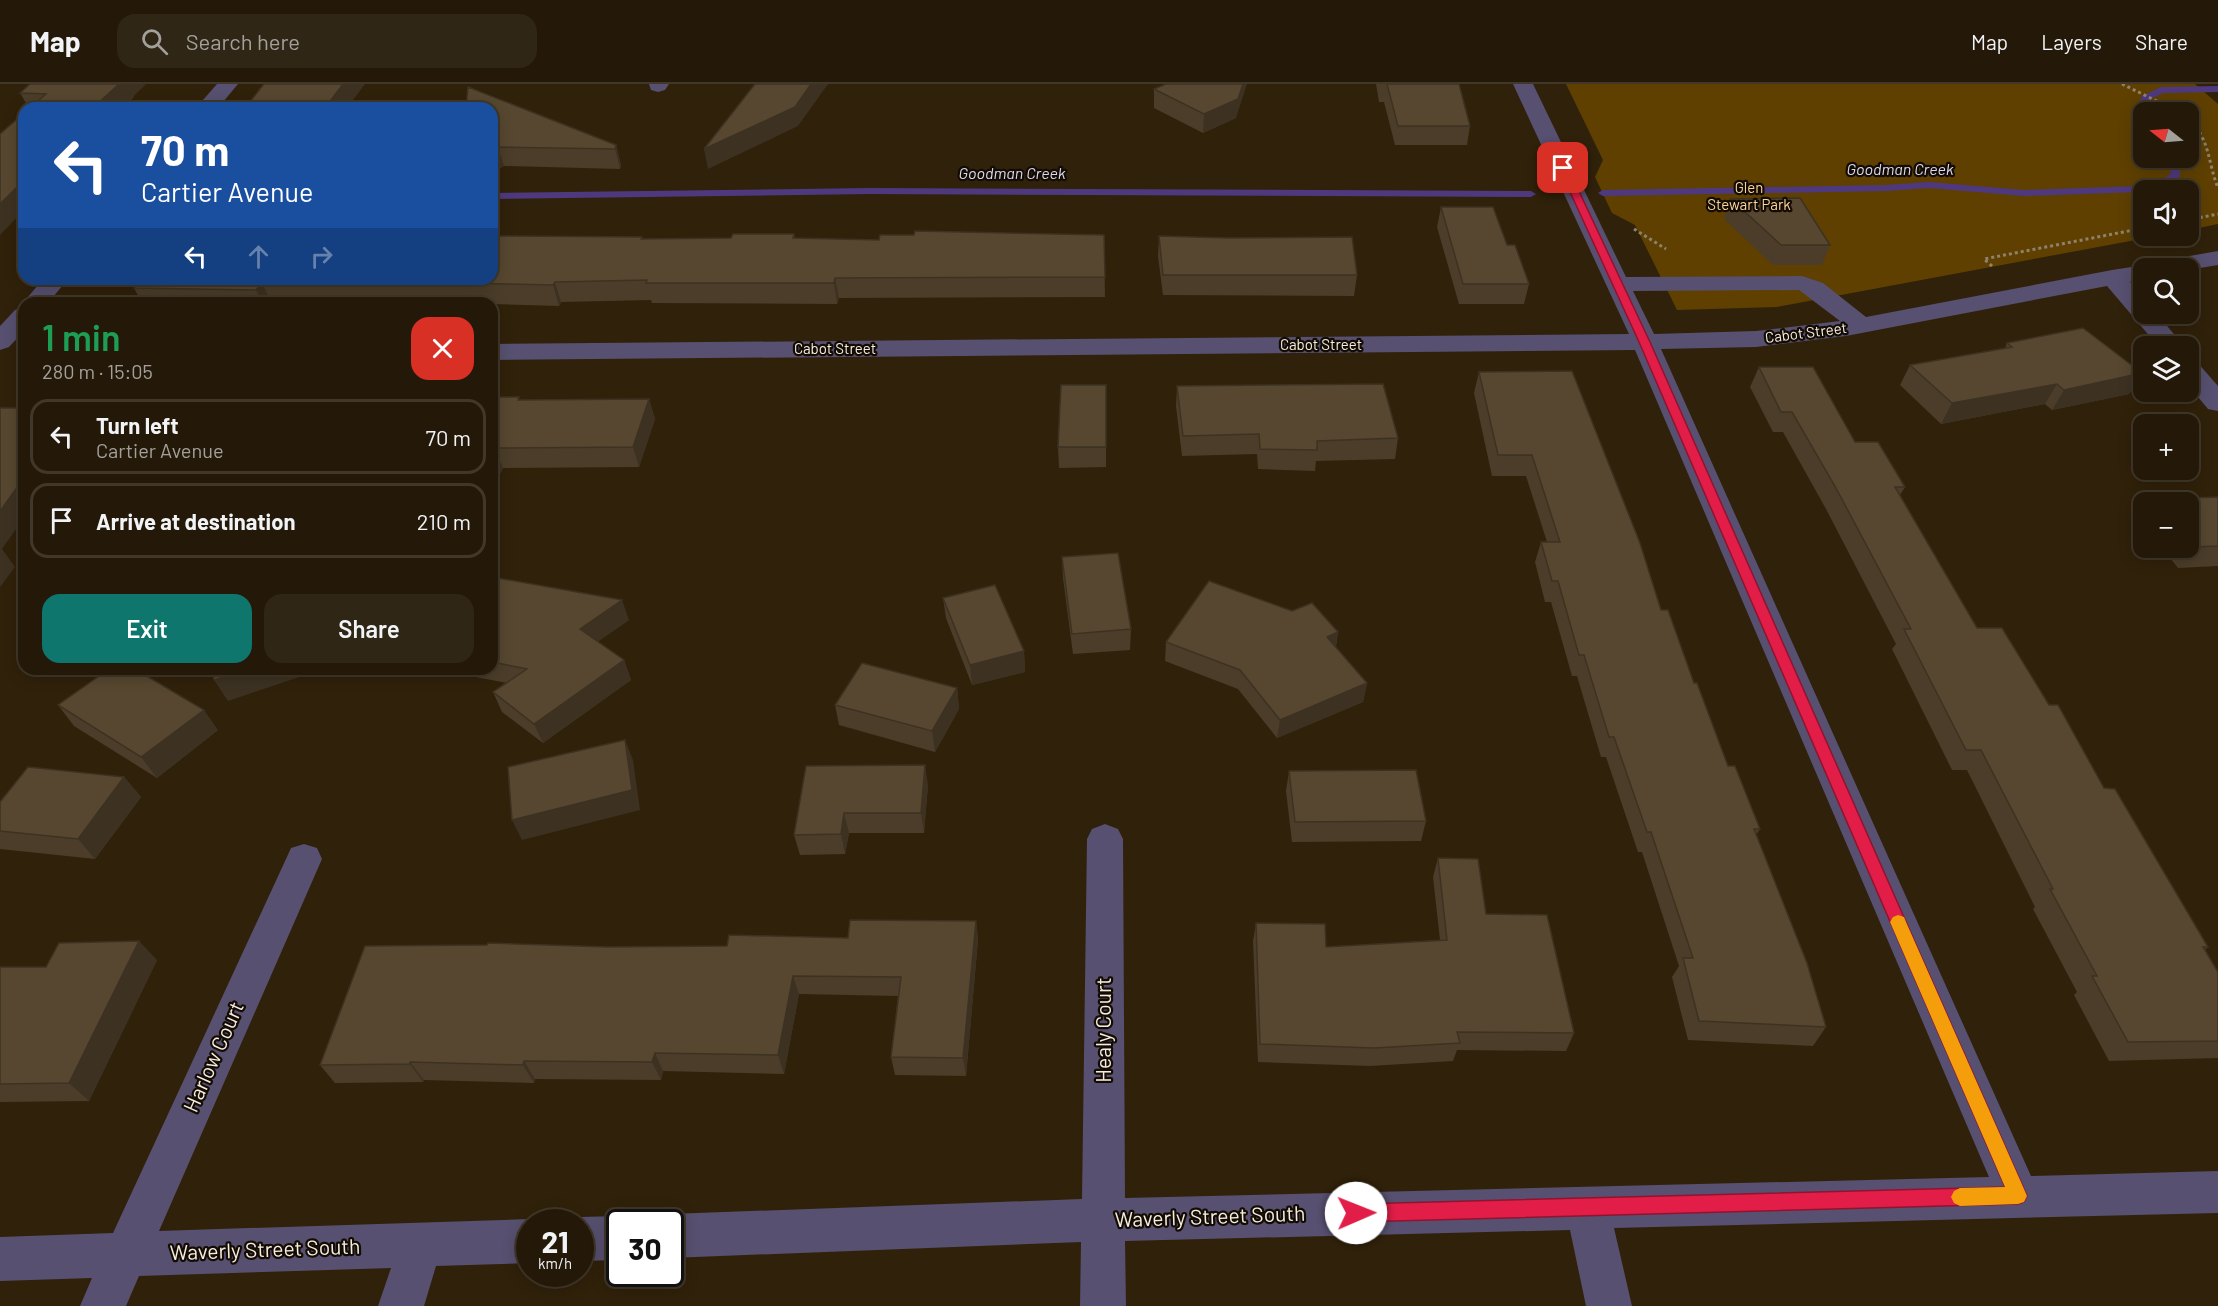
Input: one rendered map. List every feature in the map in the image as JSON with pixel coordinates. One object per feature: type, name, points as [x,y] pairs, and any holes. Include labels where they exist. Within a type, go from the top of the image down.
[{"type":"street","points":[[212,102],[228,84]]},
{"type":"street","points":[[1523,84],[1645,342],[2018,1196]]},
{"type":"street","points":[[2199,261],[2218,258]]},
{"type":"street","name":"Cabot Street","points":[[498,352],[1645,342],[1756,339],[1861,325],[2133,274]]},
{"type":"street","points":[[2112,277],[2162,336]]},
{"type":"street","points":[[1617,284],[1802,283],[1814,288],[1861,325]]},
{"type":"street","points":[[40,297],[51,285]]},
{"type":"street","points":[[0,342],[18,322]]},
{"type":"street","points":[[0,356],[18,356]]},
{"type":"street","points":[[2199,381],[2218,403]]},
{"type":"street","name":"Healy Court","points":[[1103,1306],[1105,839]]},
{"type":"street","name":"Harlow Court","points":[[103,1306],[304,859]]},
{"type":"street","name":"Waverly Street South","points":[[684,1235],[1103,1220],[2218,1192]]},
{"type":"street","points":[[1587,1207],[1609,1306]]},
{"type":"street","name":"Waverly Street South","points":[[0,1258],[516,1242]]},
{"type":"street","points":[[401,1306],[421,1245]]},
{"type":"path","points":[[2122,84],[2159,102]]},
{"type":"path","points":[[2199,126],[2205,131]]},
{"type":"path","points":[[2212,146],[2218,188]]},
{"type":"path","points":[[2199,218],[2218,214]]},
{"type":"path","points":[[1996,269],[1984,259],[2133,230]]},
{"type":"green space","name":"Glen Stewart Park","points":[[1566,84],[2195,84],[2218,104],[2218,224],[2199,228],[2199,180],[2133,180],[2133,240],[1777,307],[1677,310],[1635,225],[1612,213],[1595,177],[1603,160]]},
{"type":"building","points":[[30,84],[119,84],[100,102],[37,102],[46,94],[20,93]]},
{"type":"building","points":[[264,84],[343,84],[330,102],[250,102]]},
{"type":"building","points":[[755,84],[811,84],[795,107],[704,149]]},
{"type":"building","points":[[1166,84],[1243,84],[1238,99],[1204,114],[1154,89]]},
{"type":"building","points":[[1387,84],[1459,84],[1470,126],[1398,126]]},
{"type":"building","points":[[468,87],[616,145],[615,149],[498,147],[498,102],[467,102]]},
{"type":"building","points":[[18,118],[18,186],[0,204],[0,134]]},
{"type":"building","points":[[1800,198],[1830,245],[1781,245],[1731,199]]},
{"type":"building","points":[[1441,207],[1493,207],[1507,245],[1515,245],[1529,284],[1463,284]]},
{"type":"building","points":[[915,231],[1104,235],[1105,277],[835,278],[834,283],[646,283],[647,280],[555,282],[553,285],[498,284],[498,236],[642,237],[641,239],[731,238],[733,234],[794,234],[793,238],[879,240],[880,235],[914,235]]},
{"type":"building","points":[[1159,236],[1352,237],[1357,275],[1163,275]]},
{"type":"building","points":[[136,285],[260,285],[256,290],[134,288]]},
{"type":"building","points":[[2083,328],[2133,366],[2133,375],[2064,390],[2057,384],[1952,403],[1910,365],[2012,347],[2007,343]]},
{"type":"building","points":[[1759,367],[1813,367],[1855,442],[1878,442],[1905,487],[1895,487],[1977,628],[2002,628],[2049,705],[2058,705],[2104,788],[2115,789],[2208,947],[2203,947],[2218,972],[2218,1041],[2128,1042],[2092,976],[2097,976],[2050,889],[2053,889],[1981,750],[1966,750],[1904,629],[1911,629],[1836,488],[1792,412],[1781,412]]},
{"type":"building","points":[[1572,371],[1640,543],[1661,610],[1668,610],[1694,683],[1697,683],[1728,766],[1735,766],[1760,829],[1754,829],[1807,963],[1826,1027],[1699,1021],[1683,958],[1693,958],[1651,832],[1647,832],[1614,737],[1609,737],[1584,655],[1579,655],[1558,581],[1552,581],[1541,542],[1560,542],[1532,455],[1498,455],[1479,372]]},
{"type":"building","points":[[1383,384],[1398,438],[1317,441],[1317,450],[1260,449],[1259,434],[1183,436],[1177,386]]},
{"type":"building","points":[[1061,385],[1106,385],[1106,447],[1058,447]]},
{"type":"building","points":[[498,397],[519,397],[518,400],[649,399],[633,447],[498,448]]},
{"type":"building","points":[[0,408],[18,408],[18,486],[0,511]]},
{"type":"building","points":[[2218,497],[2218,546],[2199,547],[2199,498]]},
{"type":"building","points":[[1118,553],[1131,629],[1072,634],[1062,557]]},
{"type":"building","points":[[498,578],[622,600],[580,629],[624,660],[534,724],[493,692],[527,669],[498,663]]},
{"type":"building","points":[[1209,581],[1292,611],[1312,603],[1338,632],[1327,637],[1367,683],[1280,720],[1240,670],[1166,642]]},
{"type":"building","points":[[995,585],[1024,651],[970,665],[943,598]]},
{"type":"building","points":[[862,663],[957,688],[932,731],[835,705]]},
{"type":"building","points":[[100,675],[145,675],[204,710],[141,757],[58,705]]},
{"type":"building","points":[[213,675],[229,675],[214,680]]},
{"type":"building","points":[[625,740],[632,790],[512,820],[508,767]]},
{"type":"building","points":[[925,765],[921,813],[844,813],[841,834],[794,835],[806,766]]},
{"type":"building","points":[[28,767],[124,777],[78,839],[0,831],[0,802]]},
{"type":"building","points":[[1416,770],[1426,821],[1295,822],[1289,771]]},
{"type":"building","points":[[1438,858],[1478,859],[1486,914],[1547,915],[1574,1033],[1457,1032],[1460,1043],[1374,1048],[1260,1044],[1256,923],[1325,924],[1326,947],[1447,940]]},
{"type":"building","points":[[850,920],[976,921],[963,1058],[891,1057],[901,977],[793,976],[778,1055],[655,1053],[652,1062],[524,1061],[523,1065],[410,1062],[410,1064],[320,1065],[365,946],[487,945],[488,943],[608,947],[727,946],[729,935],[848,938]]},
{"type":"building","points":[[139,941],[69,1083],[0,1084],[0,967],[46,967],[59,943]]},
{"type":"waterway","name":"Goodman Creek","points":[[2144,102],[2145,98],[2161,90],[2218,89]]},
{"type":"waterway","name":"Goodman Creek","points":[[1603,193],[1886,188],[1929,185],[2024,193],[2138,189],[2164,185],[2176,174],[2175,168]]},
{"type":"waterway","name":"Goodman Creek","points":[[498,196],[870,191],[1531,194]]},
{"type":"slow traffic","points":[[1898,922],[2018,1196],[1960,1197]]},
{"type":"route","points":[[1356,1213],[2018,1196],[1645,342],[1563,168]]}]
